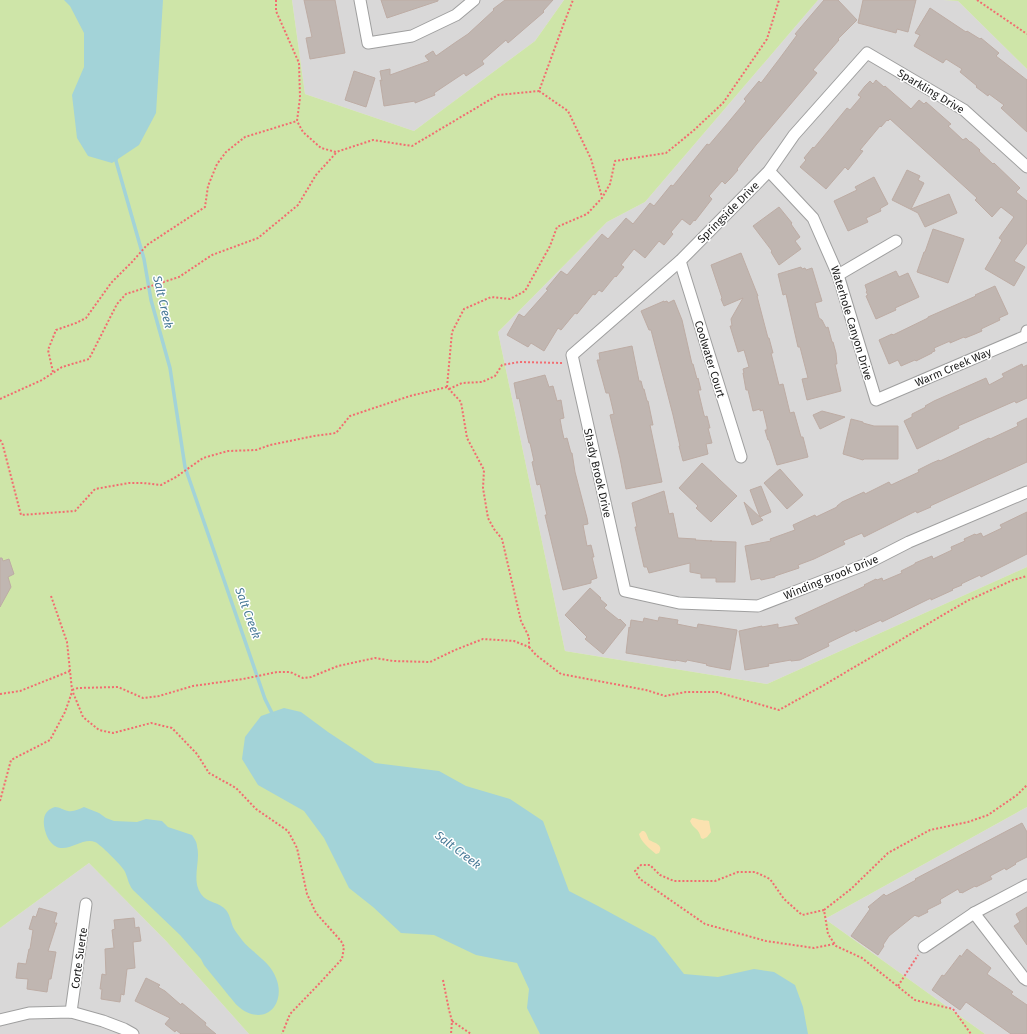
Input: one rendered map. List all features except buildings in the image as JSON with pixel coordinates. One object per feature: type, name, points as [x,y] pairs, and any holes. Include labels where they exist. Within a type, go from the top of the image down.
[{"type":"street","points":[[360,0],[368,43],[412,36],[456,15],[474,0]]},
{"type":"street","name":"Sparkling Drive","points":[[867,53],[964,110],[1027,167]]},
{"type":"street","name":"Springside Drive","points":[[573,359],[680,261],[769,172],[794,135],[867,53]]},
{"type":"street","name":"Waterhole Canyon Drive","points":[[769,172],[813,218],[838,274],[876,400]]},
{"type":"street","points":[[838,274],[896,241]]},
{"type":"street","name":"Coolwater Court","points":[[680,261],[741,457]]},
{"type":"street","name":"Warm Creek Way","points":[[876,400],[1026,336],[1027,331]]},
{"type":"street","name":"Shady Brook Drive","points":[[573,359],[625,591]]},
{"type":"street","name":"Winding Brook Drive","points":[[625,591],[679,603],[758,606],[864,565],[910,542],[1027,492]]},
{"type":"street","points":[[924,947],[974,913],[1027,885]]},
{"type":"street","name":"Corte Suerte","points":[[71,1012],[86,904]]},
{"type":"street","points":[[974,913],[1027,980]]},
{"type":"street","points":[[0,1020],[29,1013],[71,1012],[103,1020],[133,1034]]},
{"type":"path","points":[[276,0],[276,11],[299,63],[300,98],[297,121],[303,132],[321,148],[336,152]]},
{"type":"path","points":[[539,91],[573,0]]},
{"type":"path","points":[[528,647],[529,637],[521,621],[502,539],[488,518],[483,488],[484,470],[467,438],[461,402],[448,388],[448,363],[452,332],[464,309],[491,297],[510,299],[526,292],[550,246],[557,227],[587,214],[602,197],[610,184],[615,161],[666,153],[693,132],[723,103],[767,39],[779,0]]},
{"type":"path","points":[[977,0],[1027,34]]},
{"type":"path","points":[[0,399],[42,380],[62,367],[89,359],[117,304],[126,294],[179,277],[212,255],[258,238],[298,205],[316,175],[336,152],[373,140],[412,146],[498,95],[539,91],[568,111],[591,159],[602,197]]},
{"type":"path","points":[[54,372],[48,350],[56,330],[86,318],[111,283],[147,245],[205,208],[208,186],[216,164],[226,152],[245,136],[297,121]]},
{"type":"path","points":[[0,440],[2,442],[21,515],[75,511],[95,489],[130,483],[161,485],[176,477],[202,458],[228,451],[256,450],[270,445],[336,433],[350,416],[410,396],[448,388],[462,383],[482,382],[496,376],[502,366],[519,362],[573,359]]},
{"type":"path","points":[[72,690],[78,688],[118,687],[143,698],[158,696],[193,686],[244,679],[277,672],[290,672],[303,678],[312,677],[338,666],[375,658],[393,661],[430,662],[483,638],[514,641],[528,647],[561,674],[646,690],[665,696],[686,692],[717,692],[779,710],[967,601],[1013,580],[1027,576]]},
{"type":"path","points":[[51,596],[67,642],[72,690],[83,717],[99,730],[114,733],[151,723],[172,728],[196,754],[209,773],[236,788],[256,809],[288,832],[297,848],[308,894],[316,914],[344,946],[342,959],[290,1014],[282,1034]]},
{"type":"path","points":[[0,694],[20,691],[70,671]]},
{"type":"path","points":[[0,801],[11,760],[50,740],[65,712],[72,690]]},
{"type":"path","points":[[834,944],[814,948],[766,941],[705,924],[640,878],[635,871],[641,865],[650,865],[660,875],[674,881],[715,881],[738,872],[755,872],[770,879],[784,900],[802,915],[824,910],[851,889],[888,853],[930,830],[968,822],[988,815],[1017,795],[1027,785]]},
{"type":"path","points":[[824,910],[828,934],[836,946],[862,958],[915,1000],[953,1009],[971,1034]]},
{"type":"path","points":[[898,986],[924,947]]},
{"type":"path","points":[[443,980],[452,1021],[451,1034]]},
{"type":"path","points":[[452,1021],[471,1034]]},
{"type":"shaded area","points":[[292,0],[564,0],[535,41],[414,131],[305,94]]},
{"type":"shaded area","points":[[818,0],[958,1],[1027,69],[1027,567],[767,684],[565,651],[498,332],[607,222],[645,202]]},
{"type":"shaded area","points":[[1027,807],[1027,1034],[985,1034],[825,919]]},
{"type":"shaded area","points":[[89,863],[167,942],[249,1034],[0,1034],[0,928]]},
{"type":"green space","points":[[0,0],[292,0],[305,94],[414,131],[535,41],[564,0],[818,0],[645,202],[607,222],[498,332],[565,651],[767,684],[1027,567],[1027,807],[825,919],[985,1034],[249,1034],[167,942],[89,863],[0,928]]},
{"type":"green space","points":[[944,0],[1027,0],[1027,69],[958,1]]},
{"type":"sand","points":[[692,818],[709,821],[711,832],[707,837],[703,839],[701,838],[699,832],[690,821]]},
{"type":"sand","points":[[642,831],[646,833],[649,840],[660,846],[659,853],[656,854],[643,842],[639,834]]},
{"type":"water","points":[[64,0],[163,0],[156,113],[139,145],[112,163],[88,156],[77,138],[72,95],[84,67],[84,33],[70,6]]},
{"type":"water","points":[[284,708],[301,712],[375,763],[439,771],[466,786],[510,799],[543,821],[569,891],[655,937],[684,974],[718,977],[754,969],[774,972],[795,985],[803,1007],[808,1034],[540,1034],[527,1008],[529,989],[517,963],[476,955],[434,935],[401,933],[373,907],[349,888],[324,838],[304,811],[258,785],[242,759],[245,737],[261,716]]},
{"type":"water","points":[[55,807],[70,811],[84,807],[114,821],[137,822],[146,819],[162,821],[168,827],[192,835],[198,852],[196,877],[198,889],[204,897],[220,905],[226,910],[233,927],[242,940],[270,967],[279,989],[274,1007],[262,1015],[257,1015],[247,1012],[238,1006],[180,935],[133,890],[122,867],[98,844],[89,841],[66,848],[54,846],[47,836],[44,822],[46,813]]},
{"type":"waterway","name":"Salt Creek","points":[[116,157],[144,259],[151,300],[170,368],[185,467],[265,699],[273,715]]}]
